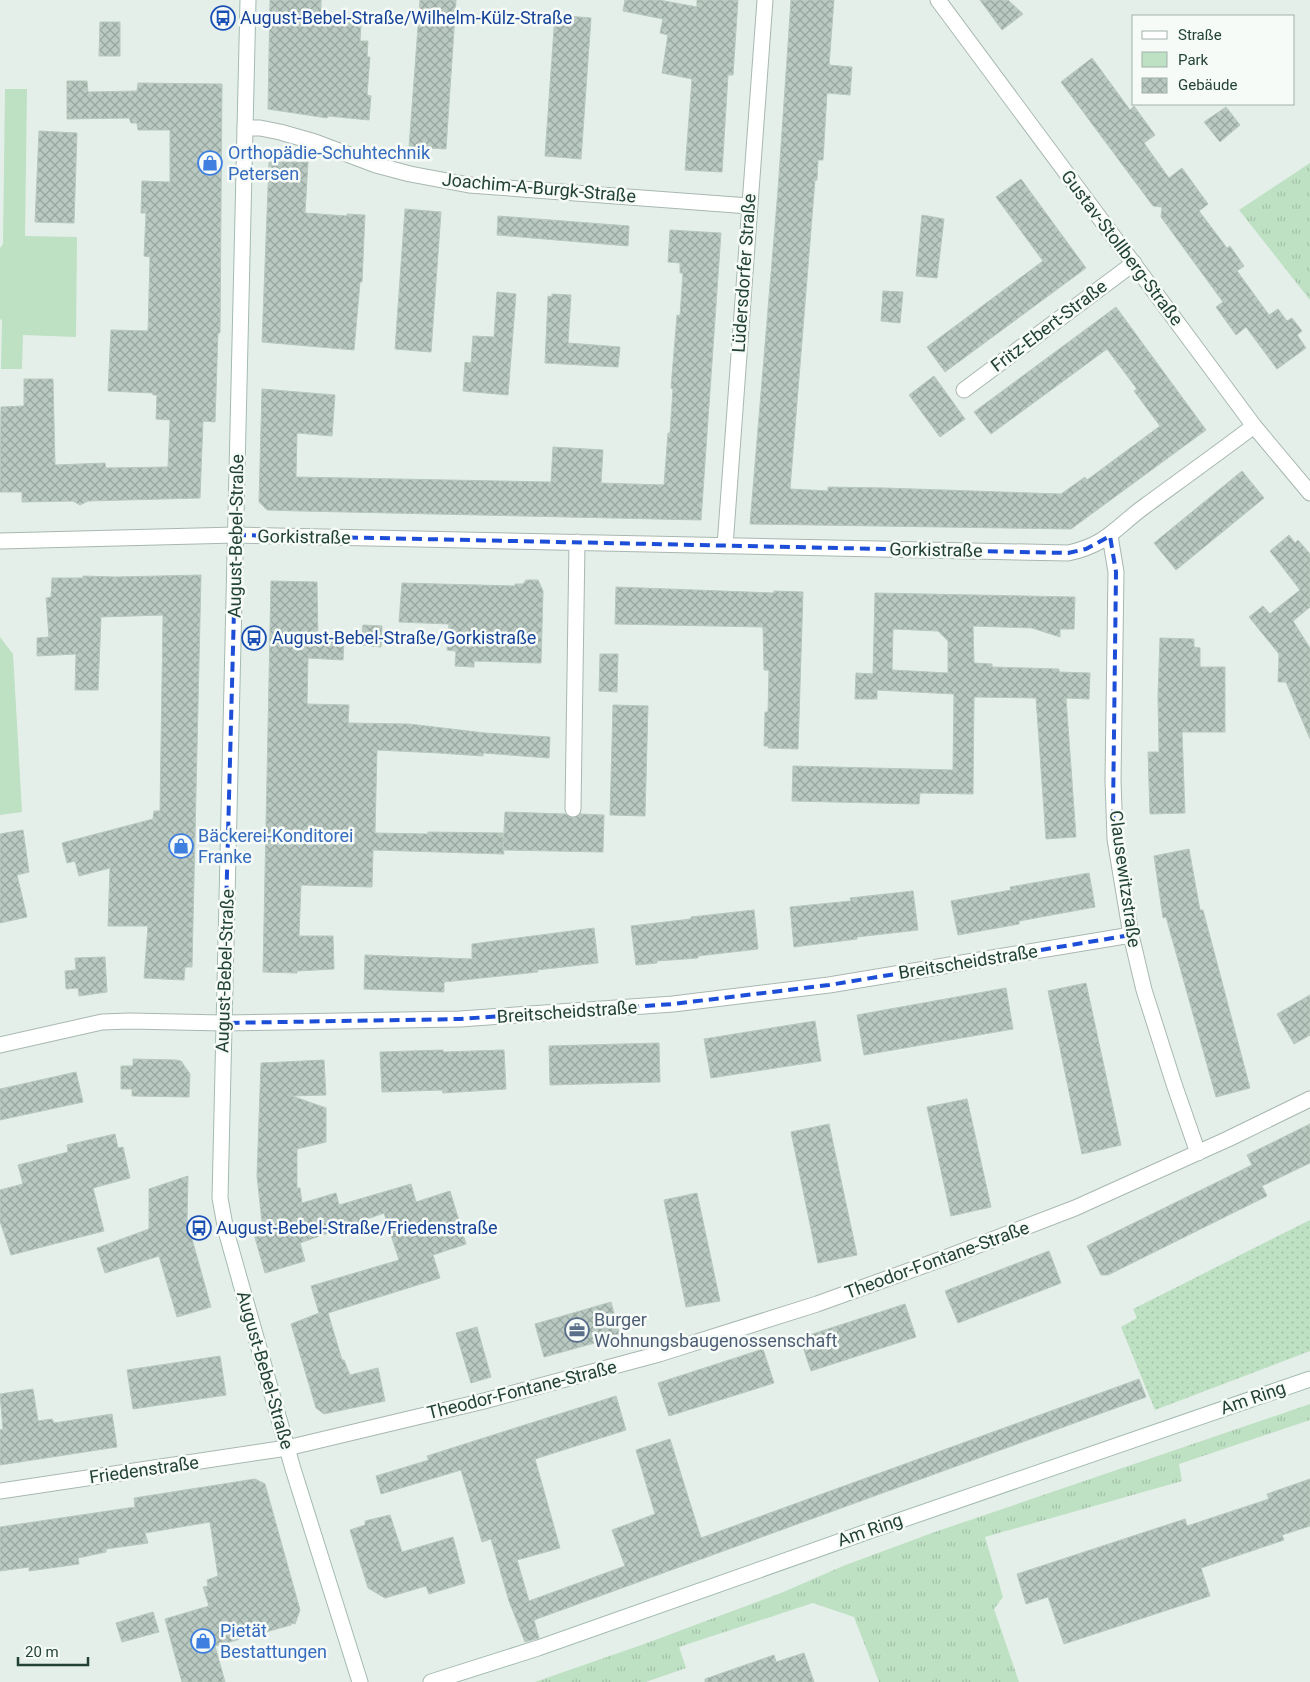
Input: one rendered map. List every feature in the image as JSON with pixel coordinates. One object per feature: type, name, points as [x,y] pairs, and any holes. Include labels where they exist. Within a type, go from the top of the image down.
[{"type":"street","name":"August-Bebel-Straße","points":[[248,0],[220,1198],[222,1214],[287,1448],[360,1682]]},
{"type":"street","name":"Lüdersdorfer Straße","points":[[725,546],[765,0]]},
{"type":"street","name":"Gustav-Stollberg-Straße","points":[[938,0],[1254,426],[1310,493]]},
{"type":"street","name":"Joachim-A-Burgk-Straße","points":[[245,128],[260,128],[280,132],[315,142],[376,165],[410,174],[469,185],[749,206]]},
{"type":"street","name":"Fritz-Ebert-Straße","points":[[964,390],[1134,263]]},
{"type":"street","name":"Gorkistraße","points":[[0,541],[236,535],[1068,553],[1086,549],[1110,536],[1142,508],[1254,426]]},
{"type":"street","name":"Clausewitzstraße","points":[[1110,536],[1116,572],[1113,813],[1116,840],[1131,935],[1144,990],[1198,1153]]},
{"type":"street","points":[[573,809],[577,542]]},
{"type":"street","name":"Breitscheidstraße","points":[[0,1045],[102,1022],[460,1019],[673,1004],[829,986],[1131,935]]},
{"type":"street","name":"Theodor-Fontane-Straße","points":[[287,1448],[484,1401],[598,1371],[659,1354],[816,1304],[950,1256],[1075,1208],[1198,1153],[1310,1099]]},
{"type":"street","name":"Am Ring","points":[[431,1682],[538,1648],[1310,1379]]},
{"type":"street","name":"Friedenstraße","points":[[0,1491],[287,1448]]},
{"type":"highlighted area","points":[[236,535],[1068,553],[1086,549],[1110,536],[1116,572],[1113,813],[1131,935],[829,985],[673,1004],[460,1019],[223,1023]]},
{"type":"green space","points":[[5,89],[27,89],[25,236],[77,237],[76,337],[23,335],[22,369],[1,369],[0,248],[3,244]]},
{"type":"green space","points":[[1310,163],[1310,300],[1239,210]]},
{"type":"green space","points":[[0,637],[13,654],[22,812],[0,815]]},
{"type":"green space","points":[[1310,1220],[1310,1351],[1155,1410],[1121,1327],[1137,1318],[1133,1309]]},
{"type":"green space","points":[[1310,1404],[1310,1420],[1179,1464],[1182,1481],[985,1537],[1003,1597],[994,1609],[1019,1682],[879,1682],[854,1617],[813,1603],[679,1647],[686,1668],[646,1682],[535,1682],[781,1593],[843,1566],[932,1533]]},
{"type":"building","points":[[270,0],[321,0],[321,20],[361,24],[360,41],[368,41],[367,57],[370,57],[367,95],[371,96],[369,120],[328,116],[327,118],[268,109]]},
{"type":"building","points":[[420,0],[456,0],[446,149],[409,147]]},
{"type":"building","points":[[625,0],[659,0],[697,7],[697,0],[738,0],[733,75],[728,75],[722,172],[685,170],[692,79],[662,73],[668,35],[660,33],[663,19],[623,11]]},
{"type":"building","points":[[791,0],[834,0],[829,65],[852,67],[850,95],[827,93],[823,160],[818,160],[817,180],[815,180],[790,489],[828,491],[828,487],[885,488],[1061,494],[1085,477],[1087,480],[1160,426],[1134,391],[1137,389],[1107,349],[991,434],[974,412],[1116,307],[1206,430],[1071,529],[750,524],[778,190]]},
{"type":"building","points":[[980,0],[1008,0],[1023,14],[1002,30]]},
{"type":"building","points":[[555,15],[591,18],[581,159],[545,156]]},
{"type":"building","points":[[100,22],[120,22],[120,56],[99,56]]},
{"type":"building","points":[[1092,58],[1130,110],[1134,106],[1155,135],[1144,143],[1169,178],[1182,168],[1208,204],[1199,211],[1227,248],[1230,246],[1244,266],[1237,271],[1269,315],[1278,309],[1287,321],[1292,318],[1302,331],[1297,335],[1306,348],[1277,369],[1246,327],[1236,335],[1216,307],[1223,302],[1161,217],[1162,207],[1153,206],[1061,82]]},
{"type":"building","points":[[67,81],[87,81],[88,92],[137,91],[138,83],[222,84],[220,333],[218,333],[215,422],[203,421],[200,498],[88,501],[80,505],[73,501],[22,502],[22,492],[0,492],[1,407],[24,406],[24,379],[53,379],[55,465],[105,463],[106,468],[168,467],[170,420],[156,419],[157,395],[153,395],[153,393],[108,391],[111,330],[148,331],[150,257],[144,256],[146,213],[141,213],[142,181],[170,182],[170,130],[138,130],[137,123],[131,123],[129,118],[67,119]]},
{"type":"building","points":[[1226,107],[1240,125],[1220,142],[1204,122]]},
{"type":"building","points":[[39,131],[77,133],[74,223],[35,222]]},
{"type":"building","points":[[269,162],[308,162],[305,213],[347,216],[347,214],[365,215],[362,282],[360,282],[354,350],[262,342]]},
{"type":"building","points":[[1021,179],[1086,268],[945,372],[927,347],[1043,261],[996,197]]},
{"type":"building","points":[[405,209],[441,212],[431,352],[395,349]]},
{"type":"building","points":[[922,215],[944,219],[937,278],[916,276]]},
{"type":"building","points":[[498,216],[629,226],[628,246],[497,235]]},
{"type":"building","points":[[670,230],[721,233],[701,520],[267,510],[259,502],[262,389],[335,395],[332,436],[297,433],[296,477],[551,482],[553,447],[603,450],[601,483],[664,485],[668,433],[670,433],[673,389],[671,388],[677,315],[680,316],[683,273],[680,273],[680,263],[668,262]]},
{"type":"building","points":[[883,291],[903,292],[900,323],[881,321]]},
{"type":"building","points":[[497,292],[516,294],[508,395],[463,391],[465,362],[471,363],[473,336],[494,337]]},
{"type":"building","points":[[552,294],[571,295],[568,343],[620,347],[618,367],[545,363],[548,296],[552,297]]},
{"type":"building","points":[[934,376],[965,419],[940,437],[909,395]]},
{"type":"building","points":[[1242,471],[1264,498],[1176,570],[1154,543]]},
{"type":"building","points":[[1289,535],[1295,543],[1298,540],[1310,554],[1310,607],[1293,621],[1310,648],[1310,739],[1286,682],[1278,682],[1279,654],[1249,617],[1263,606],[1270,614],[1300,590],[1270,551]]},
{"type":"building","points":[[201,575],[192,967],[185,967],[184,980],[144,978],[148,926],[108,926],[110,868],[79,876],[75,861],[67,863],[62,843],[153,819],[154,811],[160,811],[163,615],[101,617],[98,690],[75,690],[76,654],[37,656],[37,638],[49,637],[46,598],[51,597],[52,578]]},
{"type":"building","points":[[526,580],[538,580],[543,591],[541,663],[474,661],[474,667],[455,666],[456,651],[447,650],[449,624],[399,622],[402,583],[515,586],[515,584],[523,584]]},
{"type":"building","points":[[271,581],[317,582],[318,639],[344,640],[343,660],[308,658],[307,704],[349,705],[348,723],[409,724],[485,733],[550,737],[549,758],[483,753],[483,756],[377,750],[375,833],[503,833],[503,849],[505,812],[565,814],[572,818],[580,814],[604,815],[603,852],[503,850],[504,854],[373,850],[372,887],[301,885],[299,936],[333,936],[334,969],[297,971],[297,973],[263,972]]},
{"type":"building","points":[[616,587],[774,593],[774,591],[803,592],[798,749],[768,748],[768,746],[764,746],[765,712],[768,712],[769,670],[764,670],[763,627],[615,624]]},
{"type":"building","points":[[875,593],[1075,597],[1074,629],[1060,629],[1060,637],[1032,628],[973,626],[974,663],[992,664],[992,667],[1059,669],[1059,672],[1090,673],[1089,699],[1066,698],[1076,837],[1046,839],[1036,698],[974,697],[973,794],[920,793],[919,804],[792,801],[793,766],[953,770],[954,694],[877,690],[877,699],[855,699],[856,673],[873,674]],"holes":[[[893,629],[938,631],[948,641],[948,673],[892,670]]]},
{"type":"building","points":[[363,625],[382,626],[381,647],[361,645]]},
{"type":"building","points":[[1160,638],[1194,639],[1194,647],[1200,648],[1200,667],[1225,667],[1225,732],[1182,732],[1185,813],[1150,814],[1148,752],[1159,752]]},
{"type":"building","points":[[600,654],[618,654],[617,692],[599,691]]},
{"type":"building","points":[[613,705],[648,706],[645,816],[610,815]]},
{"type":"building","points":[[23,830],[29,872],[17,875],[27,917],[0,923],[0,834]]},
{"type":"building","points":[[1189,849],[1200,910],[1203,910],[1250,1088],[1216,1097],[1166,917],[1163,918],[1154,856]]},
{"type":"building","points":[[1089,873],[1095,907],[1019,921],[1019,924],[958,935],[951,901],[1011,890],[1010,887]]},
{"type":"building","points":[[913,891],[918,930],[794,947],[790,907],[851,901],[850,898]]},
{"type":"building","points":[[754,910],[758,949],[636,965],[631,926]]},
{"type":"building","points":[[594,928],[598,963],[537,970],[538,972],[444,982],[444,992],[364,989],[365,955],[472,959],[472,944]]},
{"type":"building","points":[[105,957],[107,992],[79,996],[78,988],[66,989],[65,971],[76,970],[75,958]]},
{"type":"building","points":[[1086,983],[1121,1145],[1082,1154],[1048,991]]},
{"type":"building","points":[[1006,988],[1013,1029],[864,1055],[857,1015]]},
{"type":"building","points":[[1310,995],[1310,1035],[1294,1044],[1277,1014]]},
{"type":"building","points":[[815,1021],[821,1061],[711,1078],[704,1039]]},
{"type":"building","points":[[659,1043],[660,1082],[550,1085],[549,1046]]},
{"type":"building","points":[[443,1050],[443,1052],[504,1050],[506,1089],[443,1093],[442,1090],[382,1092],[380,1052]]},
{"type":"building","points":[[133,1059],[181,1061],[190,1074],[189,1097],[132,1096],[132,1089],[121,1089],[121,1066],[133,1066]]},
{"type":"building","points":[[324,1060],[326,1095],[292,1096],[326,1108],[326,1142],[297,1149],[297,1188],[300,1188],[302,1203],[336,1193],[339,1205],[411,1184],[416,1202],[450,1191],[466,1244],[433,1255],[440,1278],[328,1313],[342,1360],[344,1360],[350,1375],[378,1368],[385,1401],[324,1414],[316,1408],[291,1324],[319,1313],[311,1286],[399,1260],[384,1213],[300,1243],[305,1261],[265,1273],[254,1234],[263,1231],[257,1176],[261,1063]]},
{"type":"building","points":[[76,1072],[83,1102],[0,1120],[0,1089]]},
{"type":"building","points":[[967,1099],[991,1207],[951,1216],[927,1107]]},
{"type":"building","points":[[829,1124],[857,1255],[818,1263],[791,1132]]},
{"type":"building","points":[[1310,1124],[1310,1163],[1262,1186],[1267,1196],[1108,1275],[1101,1275],[1087,1246],[1252,1165],[1247,1155]]},
{"type":"building","points":[[115,1134],[118,1148],[123,1147],[130,1178],[93,1188],[104,1231],[11,1255],[0,1221],[0,1190],[23,1184],[18,1165],[68,1152],[67,1145]]},
{"type":"building","points":[[188,1176],[187,1221],[211,1307],[177,1317],[159,1256],[105,1273],[97,1248],[149,1229],[149,1189]]},
{"type":"building","points":[[697,1193],[720,1301],[686,1307],[664,1200]]},
{"type":"building","points":[[1049,1251],[1061,1283],[958,1323],[945,1291]]},
{"type":"building","name":"Burger Wohnungsbaugenossenschaft","points":[[611,1302],[620,1336],[544,1357],[535,1324]]},
{"type":"building","points":[[905,1304],[916,1337],[811,1371],[800,1338]]},
{"type":"building","points":[[477,1327],[491,1377],[471,1383],[456,1333]]},
{"type":"building","points":[[763,1349],[774,1383],[669,1416],[658,1383]]},
{"type":"building","points":[[220,1356],[226,1395],[133,1409],[127,1370]]},
{"type":"building","points":[[1139,1379],[1146,1397],[534,1620],[539,1638],[525,1642],[509,1601],[491,1539],[482,1542],[461,1470],[381,1494],[376,1476],[429,1460],[427,1456],[616,1396],[626,1430],[535,1459],[560,1548],[517,1560],[529,1601],[625,1566],[612,1530],[655,1514],[636,1450],[670,1439],[701,1538]]},
{"type":"building","points":[[33,1389],[38,1421],[52,1419],[54,1423],[112,1414],[117,1447],[0,1465],[0,1430],[3,1429],[0,1394]]},
{"type":"building","points":[[255,1479],[265,1484],[300,1610],[295,1624],[292,1623],[291,1625],[215,1646],[225,1682],[182,1682],[165,1619],[209,1606],[203,1587],[208,1586],[207,1580],[218,1576],[210,1522],[145,1533],[148,1543],[106,1549],[106,1552],[78,1558],[79,1564],[29,1571],[29,1567],[0,1571],[0,1527],[135,1507],[134,1498]]},
{"type":"building","points":[[1310,1479],[1310,1526],[1282,1535],[1284,1540],[1201,1568],[1210,1596],[1064,1644],[1048,1597],[1026,1604],[1017,1574],[1185,1519],[1187,1526],[1269,1499],[1267,1494]]},
{"type":"building","points":[[390,1515],[402,1552],[453,1537],[465,1583],[429,1594],[426,1586],[385,1598],[368,1588],[350,1530],[365,1525],[365,1521]]},
{"type":"building","points":[[153,1612],[159,1632],[122,1642],[116,1623]]},
{"type":"building","points":[[804,1653],[814,1682],[705,1682],[705,1679],[774,1655],[776,1662]]},
{"type":"place","name":"August-Bebel-Straße/Wilhelm-Külz-Straße","points":[[223,18]]},
{"type":"place","name":"Orthopädie-Schuhtechnik Petersen","points":[[210,163]]},
{"type":"place","name":"August-Bebel-Straße/Gorkistraße","points":[[254,638]]},
{"type":"place","name":"Bäckerei-Konditorei Franke","points":[[181,846]]},
{"type":"place","name":"August-Bebel-Straße/Friedenstraße","points":[[199,1228]]},
{"type":"place","name":"Burger Wohnungsbaugenossenschaft","points":[[577,1330]]},
{"type":"place","name":"Pietät Bestattungen","points":[[203,1641]]}]
